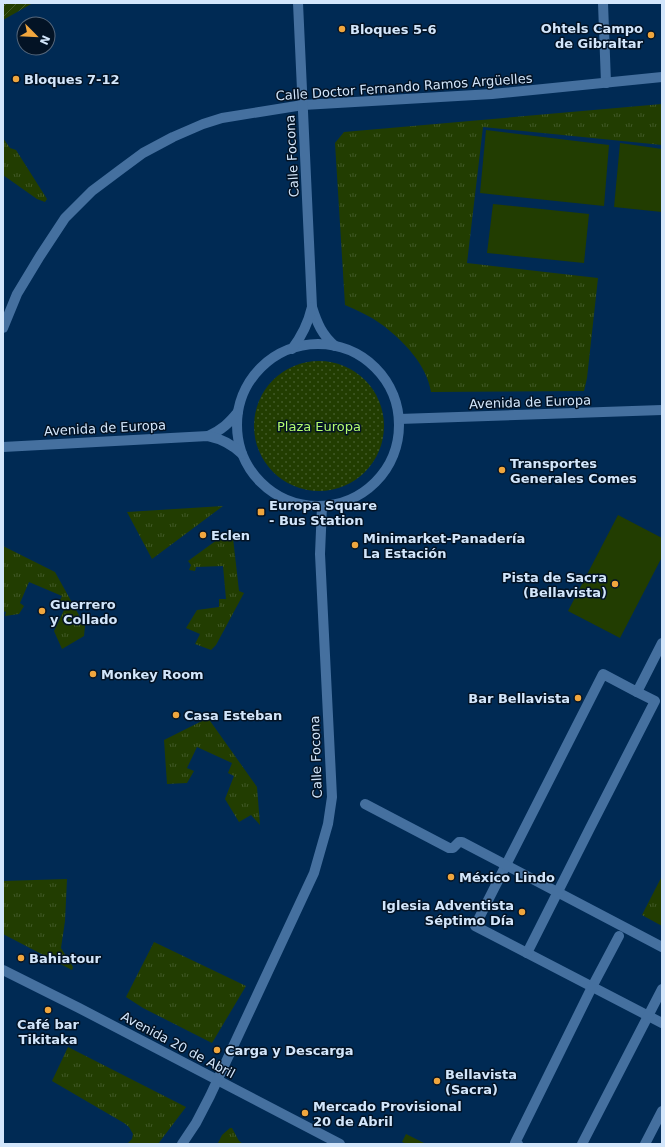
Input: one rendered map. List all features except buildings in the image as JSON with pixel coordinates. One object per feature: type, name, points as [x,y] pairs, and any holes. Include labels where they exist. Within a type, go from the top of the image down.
[{"type":"street","name":"Calle Focona","points":[[298,3],[312,307],[316,321],[320,328],[325,336],[335,346]]},
{"type":"street","points":[[604,3],[606,83]]},
{"type":"street","name":"Calle Doctor Fernando Ramos Argüelles","points":[[3,328],[17,294],[40,256],[65,218],[92,191],[143,153],[173,137],[216,120],[303,105],[492,94],[662,77]]},
{"type":"street","name":"Calle Focona","points":[[292,349],[302,336],[312,307]]},
{"type":"street","points":[[318,344],[335,346],[352,351],[379,371],[389,386],[396,402],[399,419],[398,440],[391,461],[379,479],[363,493],[340,504],[322,506],[302,505],[272,492],[252,472],[242,454],[238,434],[238,412],[245,390],[258,371],[275,357],[296,347],[318,344]]},
{"type":"street","name":"Avenida de Europa","points":[[399,419],[662,410]]},
{"type":"street","name":"Avenida de Europa","points":[[208,436],[223,429],[230,423],[238,412]]},
{"type":"street","name":"Avenida de Europa","points":[[3,447],[208,436],[227,442],[242,454]]},
{"type":"street","name":"Calle Focona","points":[[182,1144],[196,1123],[217,1080],[314,873],[328,824],[332,797],[320,554],[322,506]]},
{"type":"street","points":[[637,692],[662,643]]},
{"type":"street","points":[[527,953],[655,701],[603,674],[475,926],[592,987],[662,1023]]},
{"type":"street","points":[[365,804],[449,848],[453,848],[461,841],[662,947]]},
{"type":"street","points":[[518,1144],[515,1142],[619,936]]},
{"type":"street","name":"Avenida 20 de Abril","points":[[3,970],[340,1144]]},
{"type":"street","points":[[582,1144],[662,989]]},
{"type":"street","points":[[645,1144],[662,1111]]},
{"type":"green space","points":[[3,3],[33,3],[3,20]]},
{"type":"green space","points":[[662,104],[662,145],[483,127],[467,263],[598,278],[587,378],[584,391],[431,392],[425,372],[405,345],[377,321],[345,305],[335,143],[344,132]]},
{"type":"green space","points":[[486,130],[609,145],[604,206],[480,193]]},
{"type":"green space","points":[[3,138],[10,148],[16,150],[47,199],[45,202],[37,199],[3,175]]},
{"type":"green space","points":[[620,143],[662,149],[662,212],[614,207]]},
{"type":"green space","points":[[493,204],[589,214],[584,263],[487,253]]},
{"type":"green space","name":"Plaza Europa","points":[[319,361],[344,366],[365,380],[379,401],[384,426],[379,451],[365,472],[344,486],[319,491],[294,486],[273,472],[259,451],[254,426],[259,401],[273,380],[294,366]]},
{"type":"green space","points":[[223,506],[152,559],[127,512]]},
{"type":"green space","name":"Pista de Sacra (Bellavista)","points":[[618,515],[662,538],[662,557],[620,638],[568,611]]},
{"type":"green space","points":[[232,529],[239,591],[244,593],[216,645],[211,650],[195,644],[200,634],[186,628],[197,610],[219,607],[219,599],[226,599],[223,566],[196,567],[195,571],[189,570],[191,565],[188,561]]},
{"type":"green space","points":[[3,546],[55,572],[85,626],[84,636],[62,649],[54,631],[64,610],[57,606],[62,596],[29,582],[20,603],[24,606],[19,614],[5,616],[6,612],[3,611]]},
{"type":"green space","points":[[208,718],[257,787],[260,825],[251,815],[239,822],[225,799],[234,776],[228,773],[232,763],[197,747],[187,768],[194,771],[187,783],[167,784],[164,740]]},
{"type":"green space","points":[[662,876],[662,926],[642,915]]},
{"type":"green space","points":[[67,879],[65,921],[61,948],[73,967],[72,970],[3,934],[3,881]]},
{"type":"green space","points":[[154,942],[246,986],[212,1043],[143,1008],[126,997]]},
{"type":"green space","points":[[68,1047],[186,1107],[158,1144],[121,1144],[128,1143],[132,1139],[133,1134],[129,1127],[52,1081]]},
{"type":"green space","points":[[232,1128],[239,1141],[243,1144],[218,1143],[222,1135]]},
{"type":"green space","points":[[406,1134],[426,1144],[407,1144],[402,1142]]},
{"type":"place","name":"Bloques 5-6","points":[[342,29]]},
{"type":"place","name":"Ohtels Campo de Gibraltar","points":[[651,35]]},
{"type":"place","name":"Bloques 7-12","points":[[16,79]]},
{"type":"place","name":"Transportes Generales Comes","points":[[502,470]]},
{"type":"place","name":"Europa Square - Bus Station","points":[[261,512]]},
{"type":"place","name":"Eclen","points":[[203,535]]},
{"type":"place","name":"Minimarket-Panadería La Estación","points":[[355,545]]},
{"type":"place","name":"Pista de Sacra (Bellavista)","points":[[615,584]]},
{"type":"place","name":"Guerrero y Collado","points":[[42,611]]},
{"type":"place","name":"Monkey Room","points":[[93,674]]},
{"type":"place","name":"Bar Bellavista","points":[[578,698]]},
{"type":"place","name":"Casa Esteban","points":[[176,715]]},
{"type":"place","name":"México Lindo","points":[[451,877]]},
{"type":"place","name":"Iglesia Adventista Séptimo Día","points":[[522,912]]},
{"type":"place","name":"Bahiatour","points":[[21,958]]},
{"type":"place","name":"Café bar Tikitaka","points":[[48,1010]]},
{"type":"place","name":"Carga y Descarga","points":[[217,1050]]},
{"type":"place","name":"Bellavista (Sacra)","points":[[437,1081]]},
{"type":"place","name":"Mercado Provisional 20 de Abril","points":[[305,1113]]}]
